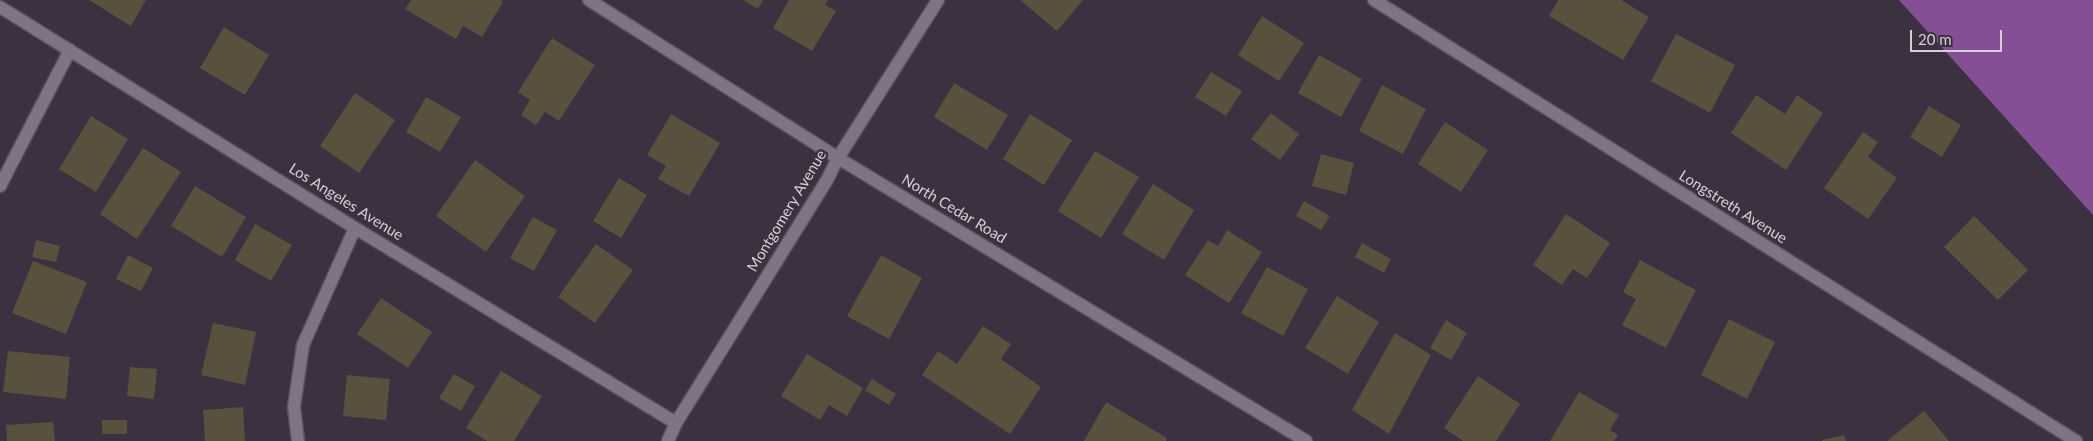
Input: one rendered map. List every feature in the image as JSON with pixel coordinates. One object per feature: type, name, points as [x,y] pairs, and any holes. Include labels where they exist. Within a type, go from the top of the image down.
[{"type":"street","name":"North Cedar Road","points":[[589,0],[838,158],[1306,441]]},
{"type":"street","name":"Montgomery Avenue","points":[[668,441],[676,423],[827,180],[838,158],[938,0]]},
{"type":"street","name":"Longstreth Avenue","points":[[1374,0],[2076,441]]},
{"type":"street","name":"Los Angeles Avenue","points":[[0,6],[355,228],[676,423]]},
{"type":"street","points":[[0,186],[70,50]]},
{"type":"street","points":[[298,441],[294,407],[303,345],[355,228]]},
{"type":"shaded area","points":[[1899,0],[2093,0],[2093,215]]},
{"type":"building","points":[[89,0],[146,0],[131,26]]},
{"type":"building","points":[[411,0],[500,0],[503,2],[482,37],[463,26],[456,39],[405,9]]},
{"type":"building","points":[[743,0],[763,0],[758,9]]},
{"type":"building","points":[[789,0],[828,0],[825,5],[836,11],[812,51],[773,28]]},
{"type":"building","points":[[1020,0],[1083,0],[1057,31]]},
{"type":"building","points":[[1558,0],[1621,0],[1649,17],[1623,60],[1549,16]]},
{"type":"building","points":[[1262,16],[1304,43],[1279,81],[1238,55]]},
{"type":"building","points":[[224,27],[269,55],[245,95],[200,68]]},
{"type":"building","points":[[1676,34],[1735,65],[1710,113],[1651,81]]},
{"type":"building","points":[[552,38],[595,65],[559,121],[545,112],[536,125],[521,115],[530,100],[518,92]]},
{"type":"building","points":[[1319,55],[1362,79],[1341,117],[1298,93]]},
{"type":"building","points":[[1211,72],[1242,91],[1226,116],[1195,97]]},
{"type":"building","points":[[954,83],[1008,115],[987,150],[934,117]]},
{"type":"building","points":[[1382,85],[1426,109],[1403,154],[1359,131]]},
{"type":"building","points":[[355,93],[395,120],[359,173],[320,146]]},
{"type":"building","points":[[1756,95],[1785,114],[1797,95],[1823,113],[1786,170],[1731,133]]},
{"type":"building","points":[[426,97],[461,117],[440,152],[406,132]]},
{"type":"building","points":[[1929,106],[1961,125],[1942,157],[1910,137]]},
{"type":"building","points":[[1271,113],[1299,134],[1280,160],[1251,139]]},
{"type":"building","points":[[671,114],[720,143],[689,196],[658,179],[666,166],[647,155]]},
{"type":"building","points":[[1030,114],[1072,140],[1044,185],[1003,159]]},
{"type":"building","points":[[91,116],[128,139],[96,192],[59,169]]},
{"type":"building","points":[[1445,122],[1488,150],[1461,192],[1418,164]]},
{"type":"building","points":[[1863,132],[1878,142],[1868,157],[1897,178],[1868,219],[1824,188]]},
{"type":"building","points":[[143,148],[181,172],[137,239],[100,214]]},
{"type":"building","points":[[1095,151],[1139,177],[1101,238],[1058,211]]},
{"type":"building","points":[[1321,154],[1354,163],[1346,195],[1312,186]]},
{"type":"building","points":[[475,160],[525,196],[486,252],[436,216]]},
{"type":"building","points":[[619,178],[647,195],[621,238],[593,221]]},
{"type":"building","points":[[1153,184],[1194,210],[1164,260],[1122,234]]},
{"type":"building","points":[[195,186],[246,217],[222,257],[171,226]]},
{"type":"building","points":[[1304,201],[1330,216],[1321,230],[1296,216]]},
{"type":"building","points":[[1566,214],[1610,243],[1587,278],[1573,269],[1562,285],[1533,265]]},
{"type":"building","points":[[1974,216],[2028,270],[1998,300],[1944,247]]},
{"type":"building","points":[[533,217],[557,230],[534,271],[510,258]]},
{"type":"building","points":[[255,224],[292,245],[271,281],[235,260]]},
{"type":"building","points":[[1227,230],[1262,252],[1229,303],[1185,275],[1208,240],[1218,246]]},
{"type":"building","points":[[36,240],[60,246],[56,262],[32,257]]},
{"type":"building","points":[[1362,243],[1391,259],[1384,273],[1355,257]]},
{"type":"building","points":[[596,244],[633,270],[595,323],[558,297]]},
{"type":"building","points":[[128,255],[153,268],[141,291],[116,279]]},
{"type":"building","points":[[881,255],[922,278],[889,339],[847,316]]},
{"type":"building","points":[[1640,260],[1696,290],[1666,348],[1622,325],[1636,299],[1623,292]]},
{"type":"building","points":[[33,261],[87,282],[66,334],[12,313]]},
{"type":"building","points":[[1267,267],[1308,289],[1283,336],[1241,313]]},
{"type":"building","points":[[1337,296],[1379,322],[1348,374],[1305,348]]},
{"type":"building","points":[[381,298],[432,332],[408,368],[357,334]]},
{"type":"building","points":[[1729,319],[1775,342],[1747,399],[1701,375]]},
{"type":"building","points":[[1446,320],[1467,333],[1451,360],[1430,348]]},
{"type":"building","points":[[213,323],[256,332],[245,385],[201,375]]},
{"type":"building","points":[[983,326],[1011,344],[1001,359],[1041,387],[1010,434],[922,375],[938,351],[957,364]]},
{"type":"building","points":[[1395,333],[1431,355],[1389,434],[1352,410]]},
{"type":"building","points":[[8,351],[70,357],[66,399],[3,392]]},
{"type":"building","points":[[807,354],[863,388],[847,416],[829,405],[820,420],[781,396]]},
{"type":"building","points":[[130,367],[157,369],[154,399],[127,396]]},
{"type":"building","points":[[501,371],[542,396],[514,441],[487,441],[466,428]]},
{"type":"building","points":[[454,374],[475,386],[461,411],[439,398]]},
{"type":"building","points":[[347,375],[390,379],[386,420],[343,416]]},
{"type":"building","points":[[1478,376],[1520,404],[1496,441],[1463,441],[1444,428]]},
{"type":"building","points":[[872,379],[896,394],[889,405],[865,390]]},
{"type":"building","points":[[1579,392],[1619,415],[1610,430],[1618,435],[1614,441],[1550,441]]},
{"type":"building","points":[[1106,402],[1167,438],[1166,441],[1084,441]]},
{"type":"building","points":[[243,407],[245,441],[205,441],[203,410]]},
{"type":"building","points":[[1924,411],[1949,441],[1887,441]]},
{"type":"building","points":[[102,420],[127,420],[127,434],[102,434]]},
{"type":"building","points":[[53,422],[55,441],[7,441],[6,425]]},
{"type":"building","points":[[1844,435],[1846,441],[1822,441],[1822,440]]}]
